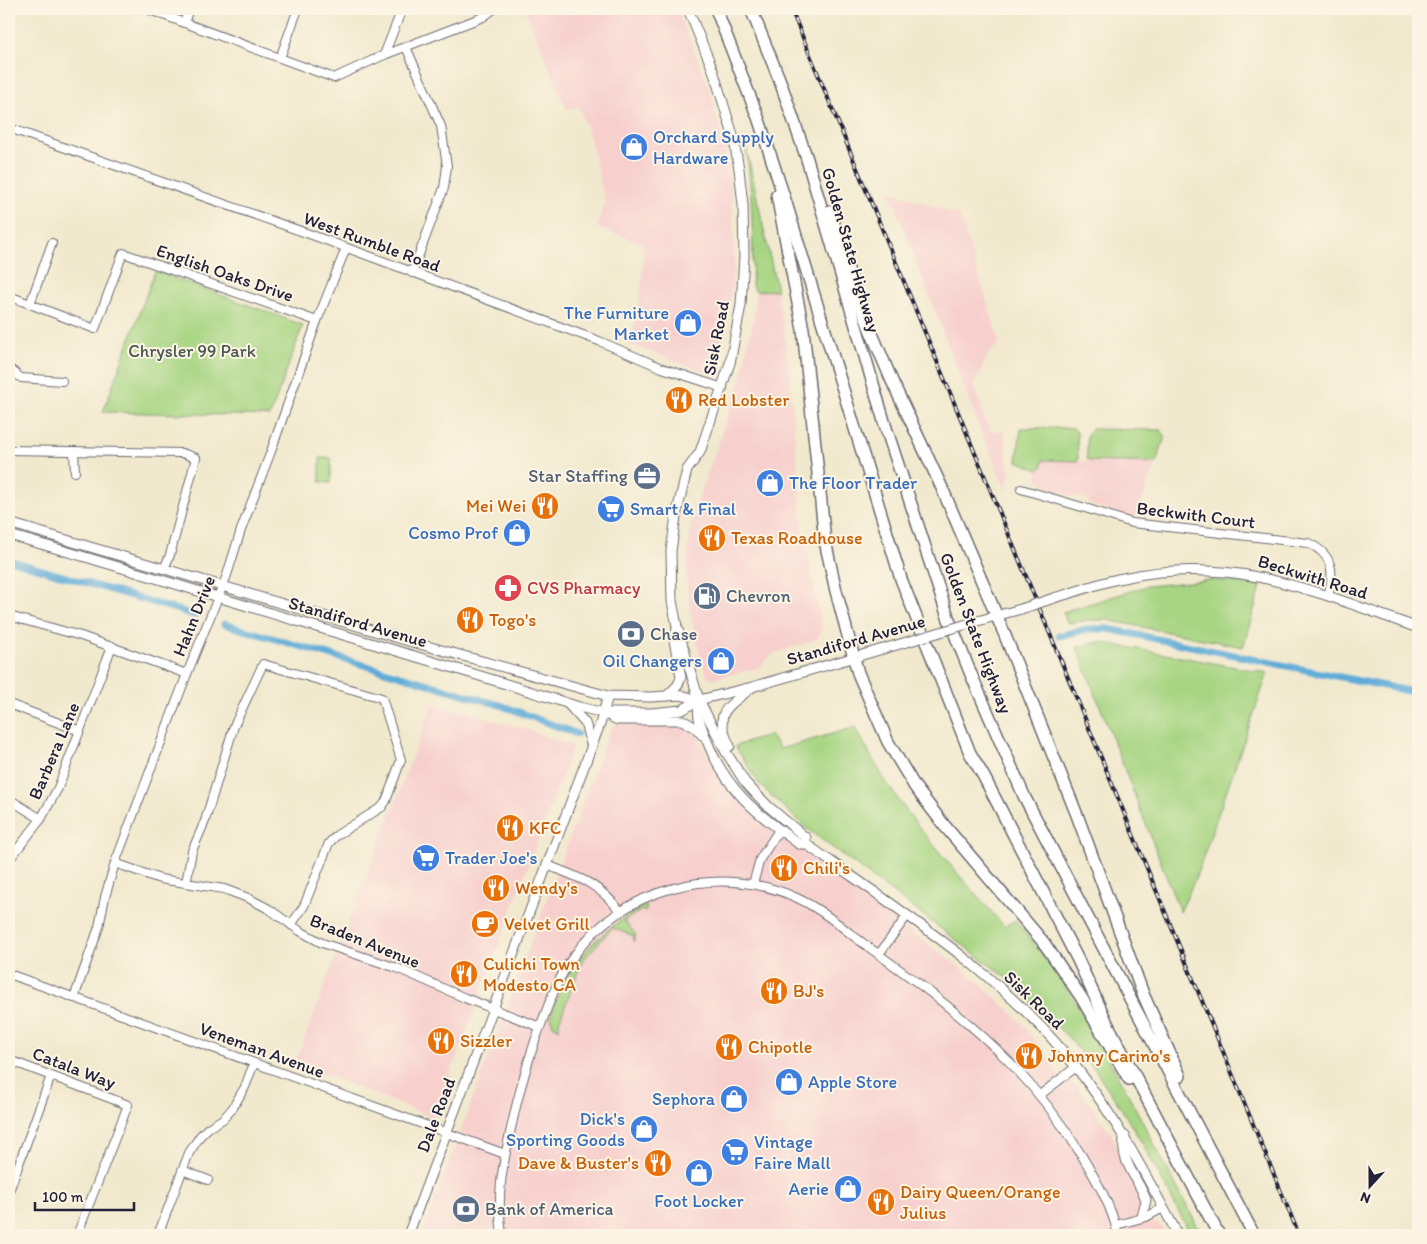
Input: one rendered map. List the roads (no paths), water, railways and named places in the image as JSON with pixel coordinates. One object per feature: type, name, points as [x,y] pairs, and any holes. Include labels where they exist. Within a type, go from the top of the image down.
[{"type":"highway","points":[[716,9],[759,120],[785,200],[901,579],[970,753],[1219,1235]]},
{"type":"highway","name":"Golden State Highway","points":[[751,9],[780,81],[807,159],[883,419],[948,617],[970,672],[1025,798],[1253,1232]]},
{"type":"highway","points":[[780,81],[813,158],[850,276],[870,330],[892,382],[942,488],[997,616],[1077,815],[1143,994],[1179,1074],[1227,1166],[1253,1232]]},
{"type":"highway","points":[[759,120],[799,305],[824,541],[858,673],[874,712],[901,766],[929,806],[1044,943],[1062,968],[1105,1037],[1170,1156],[1208,1214]]},
{"type":"main road","name":"Sisk Road","points":[[688,9],[713,70],[728,116],[736,150],[743,205],[744,256],[741,305],[734,346],[723,388],[700,452],[687,470],[676,516],[671,551],[672,600],[677,626],[699,700],[726,752],[745,782],[769,807],[806,838],[806,844]]},
{"type":"main road","name":"Standiford Avenue","points":[[9,523],[164,568],[222,587],[608,696],[650,697],[681,695],[699,700]]},
{"type":"main road","name":"Standiford Avenue","points":[[9,535],[158,578],[604,713],[651,713],[682,710],[699,700],[752,687],[1021,609]]},
{"type":"main road","name":"Beckwith Road","points":[[1021,609],[1122,578],[1186,570],[1221,571],[1264,577],[1328,596],[1418,628]]},
{"type":"main road","points":[[667,696],[678,685],[681,677],[674,640],[677,626]]},
{"type":"main road","points":[[752,687],[726,708],[721,724],[725,738],[735,756],[769,807]]},
{"type":"main road","name":"Dale Road","points":[[408,1235],[592,747],[608,696]]},
{"type":"main road","name":"Sisk Road","points":[[699,700],[698,718],[718,767],[729,784],[752,808],[799,844],[806,844],[907,916],[999,988],[1039,1025],[1076,1066],[1125,1136],[1178,1235]]},
{"type":"main road","points":[[566,702],[585,723],[592,747]]},
{"type":"main road","points":[[604,713],[617,720],[684,721],[696,728],[707,740]]},
{"type":"main road","points":[[1125,1136],[1122,1145],[1127,1164],[1146,1199],[1142,1217]]},
{"type":"street","points":[[147,9],[334,78],[384,55],[482,17],[494,9]]},
{"type":"street","points":[[184,23],[189,9]]},
{"type":"street","points":[[280,58],[298,9]]},
{"type":"street","points":[[384,55],[402,9]]},
{"type":"street","points":[[406,47],[441,126],[448,166],[444,188],[412,273]]},
{"type":"street","name":"West Rumble Road","points":[[9,128],[346,248],[599,341],[662,368],[723,388]]},
{"type":"street","points":[[9,296],[30,304],[52,243]]},
{"type":"street","name":"Hahn Drive","points":[[74,998],[99,927],[115,863],[222,587],[317,321],[346,248]]},
{"type":"street","name":"English Oaks Drive","points":[[30,304],[95,330],[123,253],[317,321]]},
{"type":"street","points":[[9,368],[21,378],[62,381]]},
{"type":"street","points":[[9,450],[182,453],[196,458],[170,555],[164,568]]},
{"type":"street","points":[[74,451],[75,472]]},
{"type":"street","name":"Beckwith Court","points":[[1021,489],[1082,506],[1132,523],[1308,543],[1324,552],[1331,566],[1332,582],[1328,596]]},
{"type":"street","points":[[9,616],[112,646],[187,674]]},
{"type":"street","name":"Barbera Lane","points":[[9,860],[41,819],[58,788],[112,646]]},
{"type":"street","points":[[186,883],[192,851],[205,821],[234,726],[263,664],[382,698],[401,760],[386,802],[382,807],[337,835],[329,843],[304,906],[291,925]]},
{"type":"street","points":[[9,704],[80,731]]},
{"type":"street","points":[[9,798],[41,819]]},
{"type":"street","points":[[753,884],[763,853],[779,830]]},
{"type":"street","name":"Braden Avenue","points":[[115,863],[160,879],[224,889],[248,898],[322,943],[397,968],[492,1010],[540,1027]]},
{"type":"street","points":[[547,864],[590,882],[607,895],[621,912]]},
{"type":"street","points":[[502,1235],[499,1213],[501,1170],[523,1078],[540,1027],[557,985],[574,956],[596,931],[621,912],[656,893],[684,886],[721,881],[753,884],[779,891],[803,901],[825,914],[967,1021],[1000,1051],[1040,1095],[1089,1168],[1111,1210],[1118,1235]]},
{"type":"street","points":[[879,954],[907,916]]},
{"type":"street","name":"Veneman Avenue","points":[[9,974],[505,1154]]},
{"type":"street","name":"Catala Way","points":[[9,1060],[128,1105],[77,1235]]},
{"type":"street","points":[[158,1235],[189,1153],[200,1136],[208,1128],[223,1119],[240,1098],[254,1062]]},
{"type":"street","points":[[1040,1095],[1076,1066]]},
{"type":"street","points":[[9,1191],[51,1076]]},
{"type":"street","points":[[182,1170],[208,1180]]},
{"type":"street","points":[[1116,1225],[1146,1217],[1163,1208]]},
{"type":"waterway","points":[[9,560],[195,615]]},
{"type":"waterway","points":[[224,624],[503,706],[577,734]]},
{"type":"waterway","points":[[1059,636],[1087,629],[1108,629],[1418,693]]},
{"type":"railway","points":[[791,9],[1299,1235]]},
{"type":"place","name":"Orchard Supply Hardware","points":[[634,147]]},
{"type":"place","name":"The Furniture Market","points":[[688,323]]},
{"type":"place","name":"Red Lobster","points":[[679,400]]},
{"type":"place","name":"Star Staffing","points":[[647,476]]},
{"type":"place","name":"The Floor Trader","points":[[770,483]]},
{"type":"place","name":"Mei Wei","points":[[545,506]]},
{"type":"place","name":"Smart & Final","points":[[611,509]]},
{"type":"place","name":"Cosmo Prof","points":[[517,533]]},
{"type":"place","name":"Texas Roadhouse","points":[[712,538]]},
{"type":"place","name":"CVS Pharmacy","points":[[508,588]]},
{"type":"place","name":"Chevron","points":[[707,596]]},
{"type":"place","name":"Togo's","points":[[470,620]]},
{"type":"place","name":"Chase","points":[[631,634]]},
{"type":"place","name":"Oil Changers","points":[[721,661]]},
{"type":"place","name":"KFC","points":[[510,828]]},
{"type":"place","name":"Trader Joe's","points":[[426,858]]},
{"type":"place","name":"Chili's","points":[[784,868]]},
{"type":"place","name":"Wendy's","points":[[496,888]]},
{"type":"place","name":"Velvet Grill","points":[[485,924]]},
{"type":"place","name":"Culichi Town Modesto CA","points":[[464,974]]},
{"type":"place","name":"BJ's","points":[[774,991]]},
{"type":"place","name":"Sizzler","points":[[441,1041]]},
{"type":"place","name":"Chipotle","points":[[729,1047]]},
{"type":"place","name":"Johnny Carino's","points":[[1029,1056]]},
{"type":"place","name":"Apple Store","points":[[789,1082]]},
{"type":"place","name":"Sephora","points":[[734,1099]]},
{"type":"place","name":"Dick's Sporting Goods","points":[[644,1129]]},
{"type":"place","name":"Vintage Faire Mall","points":[[735,1152]]},
{"type":"place","name":"Dave & Buster's","points":[[658,1163]]},
{"type":"place","name":"Foot Locker","points":[[699,1173]]},
{"type":"place","name":"Aerie","points":[[848,1189]]},
{"type":"place","name":"Dairy Queen/Orange Julius","points":[[881,1202]]},
{"type":"place","name":"Bank of America","points":[[466,1209]]},
{"type":"park label","name":"Chrysler 99 Park","points":[[192,351]]}]
